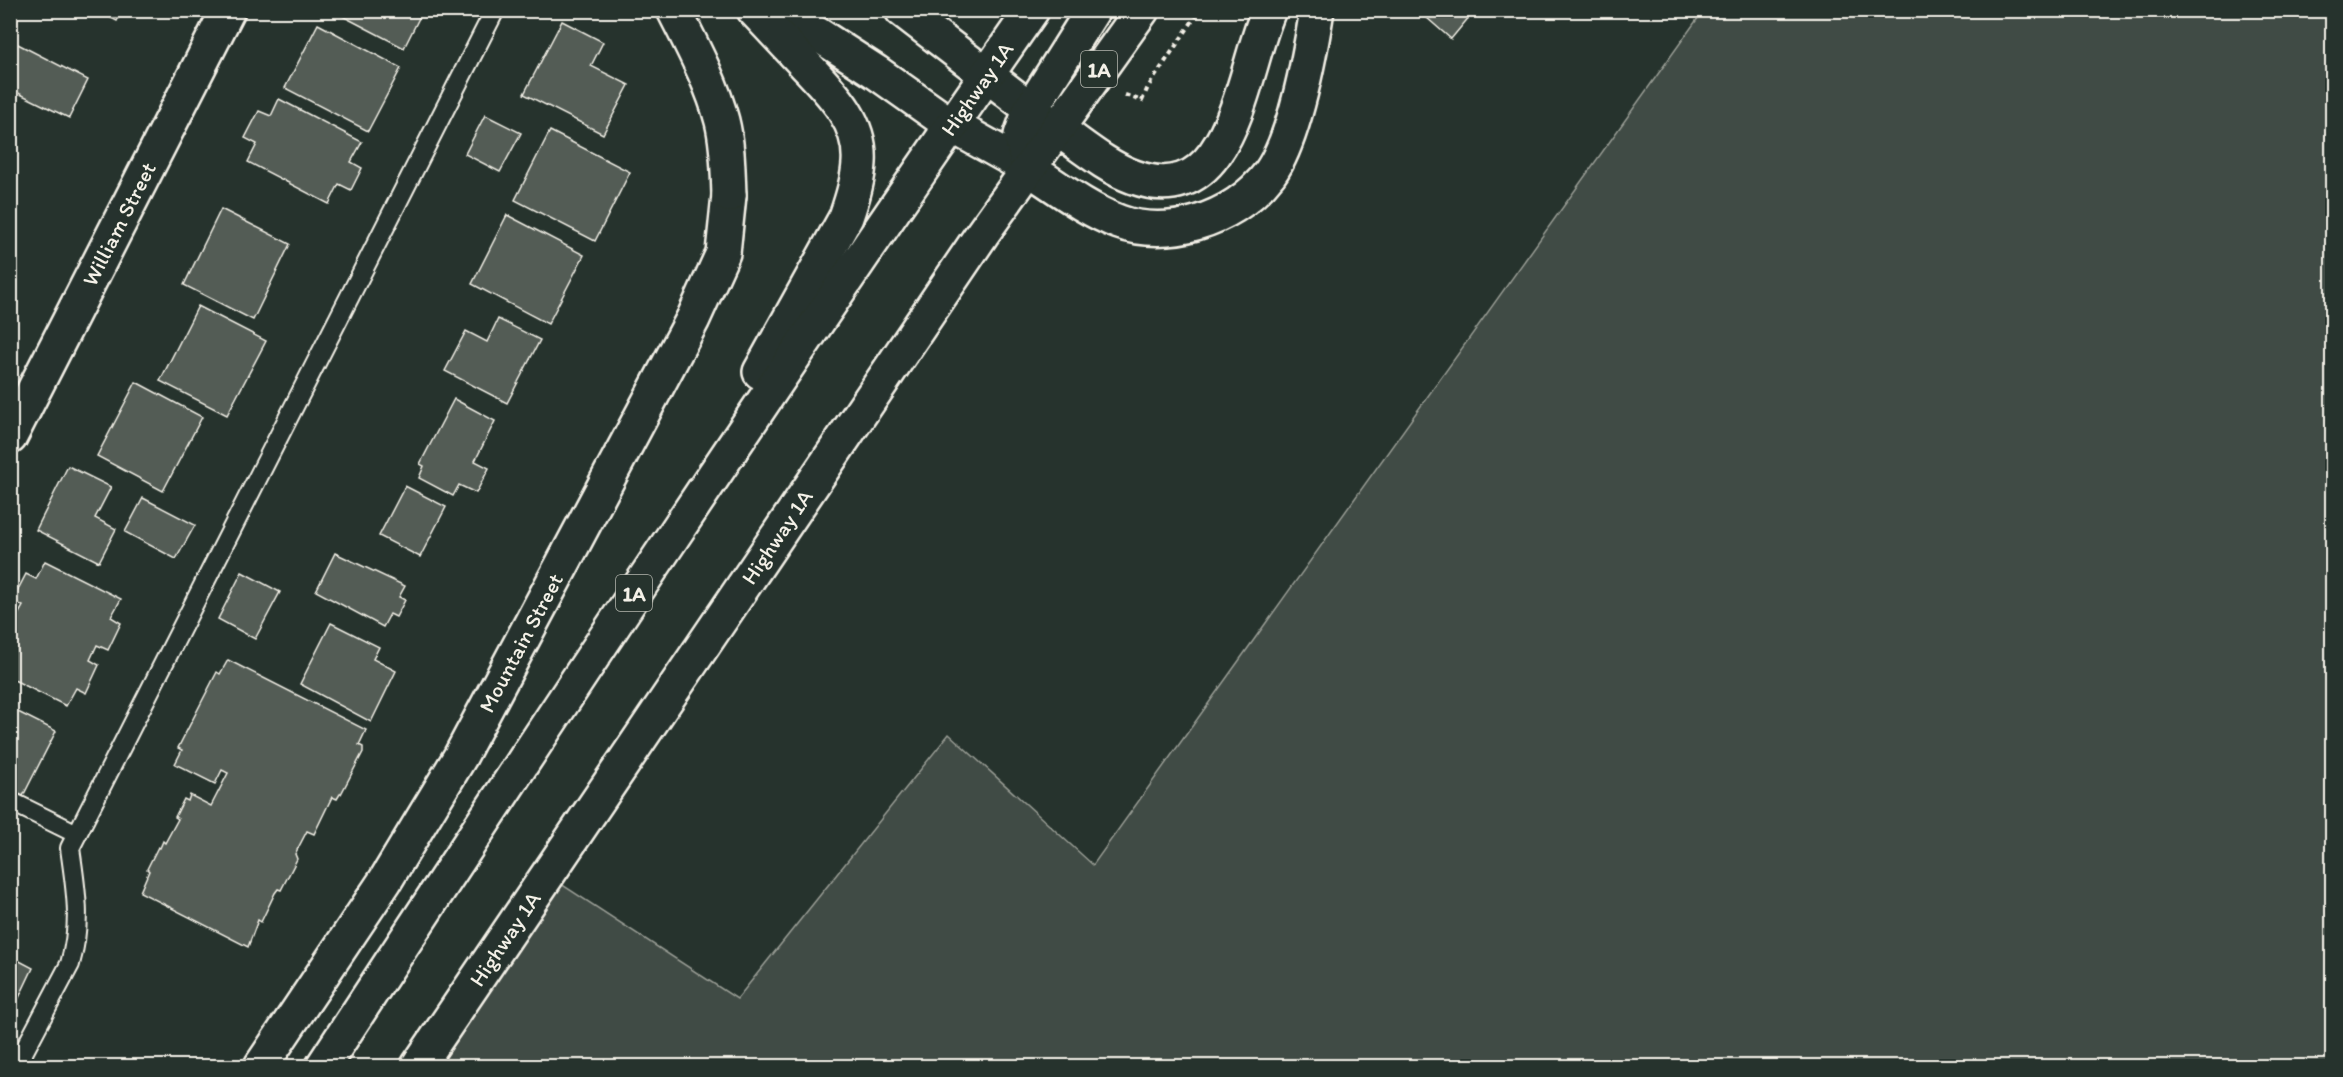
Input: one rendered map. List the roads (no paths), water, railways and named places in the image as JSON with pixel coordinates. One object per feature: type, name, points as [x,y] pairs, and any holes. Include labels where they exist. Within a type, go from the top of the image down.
[{"type":"main road","name":"William Street","points":[[10,437],[228,10]]},
{"type":"main road","name":"Mountain Street","points":[[261,1066],[404,851],[495,695],[688,330],[715,274],[723,253],[729,195],[728,156],[722,122],[710,86],[674,10]]},
{"type":"main road","points":[[659,554],[846,217],[860,162],[858,143],[847,114],[833,95],[754,10]]},
{"type":"main road","points":[[780,10],[876,72],[951,125],[1028,168],[1092,209],[1120,222],[1147,228],[1182,227],[1220,216],[1246,198],[1270,173],[1283,149],[1299,97],[1317,10]]},
{"type":"main road","points":[[902,10],[1056,128],[1113,166],[1134,177],[1160,183],[1179,181],[1198,173],[1216,154],[1231,127],[1269,10]]},
{"type":"main road","name":"Highway 1A","points":[[323,1066],[659,554],[1032,10]]},
{"type":"main road","points":[[1028,168],[1021,135],[1030,110],[1093,10]]},
{"type":"main road","name":"Highway 1A","points":[[418,1066],[1028,168],[1142,10]]},
{"type":"lane","points":[[16,1066],[70,964],[75,946],[78,929],[77,897],[70,848],[495,10]]},
{"type":"lane","points":[[10,801],[77,834]]}]
